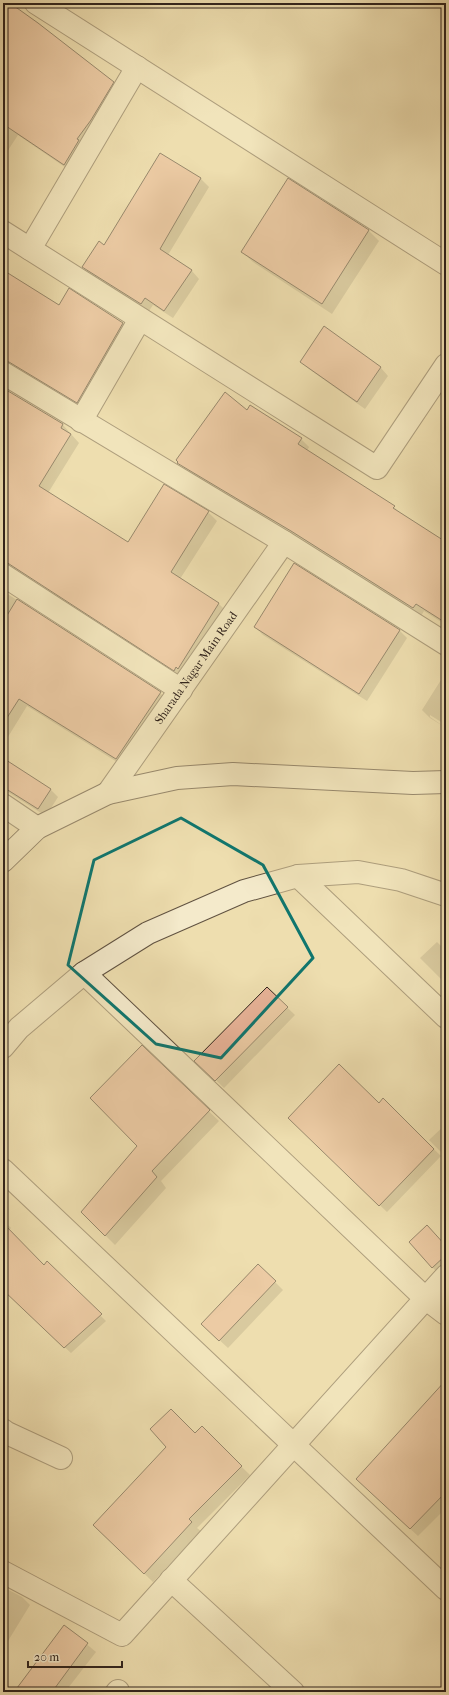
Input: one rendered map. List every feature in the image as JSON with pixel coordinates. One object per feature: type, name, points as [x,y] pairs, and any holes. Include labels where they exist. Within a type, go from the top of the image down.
[{"type":"street","points":[[36,3],[446,264]]},
{"type":"street","points":[[30,249],[137,67]]},
{"type":"street","points":[[3,232],[377,468],[446,365]]},
{"type":"street","points":[[81,421],[140,319]]},
{"type":"street","points":[[3,373],[284,542],[446,644]]},
{"type":"street","name":"Sharada Nagar Main Road","points":[[108,792],[284,542]]},
{"type":"street","points":[[3,575],[181,690]]},
{"type":"street","points":[[3,862],[36,828],[108,792],[177,778],[233,774],[405,782],[446,782]]},
{"type":"street","points":[[3,806],[36,828]]},
{"type":"street","points":[[3,1046],[19,1028],[84,973],[148,933],[244,892],[298,876],[358,872],[401,880],[446,895]]},
{"type":"street","points":[[298,876],[446,1017]]},
{"type":"street","points":[[84,973],[425,1298],[446,1314]]},
{"type":"street","points":[[3,1170],[446,1589]]},
{"type":"street","points":[[3,1572],[122,1635],[446,1276]]},
{"type":"street","points":[[3,1430],[61,1458]]},
{"type":"street","points":[[171,1580],[293,1692]]},
{"type":"highlighted area","points":[[181,818],[263,865],[313,958],[221,1058],[156,1044],[68,965],[94,860]]},
{"type":"building","points":[[3,3],[10,3],[114,82],[91,120],[77,139],[79,140],[64,165],[3,124]]},
{"type":"building","points":[[160,153],[201,178],[160,249],[192,270],[164,311],[145,298],[141,304],[82,267],[99,241],[104,245]]},
{"type":"building","points":[[288,178],[369,230],[322,304],[241,252]]},
{"type":"building","points":[[3,270],[59,305],[69,288],[123,323],[77,403],[9,362],[3,361]]},
{"type":"building","points":[[324,326],[381,367],[357,402],[300,362]]},
{"type":"building","points":[[3,388],[63,424],[61,428],[71,434],[39,486],[128,542],[164,484],[209,511],[171,572],[219,603],[178,669],[176,667],[174,671],[3,560]]},
{"type":"building","points":[[225,392],[247,410],[250,405],[302,438],[298,444],[395,506],[393,508],[446,542],[446,623],[416,604],[413,608],[291,531],[177,463],[178,462],[176,460]]},
{"type":"building","points":[[294,563],[400,630],[359,694],[254,627]]},
{"type":"building","points":[[17,599],[161,692],[116,759],[19,699],[3,724],[3,622]]},
{"type":"building","points":[[3,758],[51,789],[38,809],[3,787]]},
{"type":"building","points":[[267,987],[288,1007],[215,1081],[194,1061]]},
{"type":"building","points":[[142,1045],[210,1110],[152,1171],[157,1177],[105,1236],[81,1212],[137,1146],[90,1098]]},
{"type":"building","points":[[339,1064],[379,1103],[383,1098],[434,1149],[379,1206],[288,1118]]},
{"type":"building","points":[[3,1223],[44,1265],[47,1261],[102,1314],[64,1348],[3,1290]]},
{"type":"building","points":[[427,1225],[446,1246],[446,1255],[432,1268],[409,1242]]},
{"type":"building","points":[[258,1264],[276,1281],[219,1341],[201,1324]]},
{"type":"building","points":[[446,1380],[446,1492],[410,1529],[356,1479]]},
{"type":"building","points":[[171,1409],[195,1433],[202,1426],[242,1466],[189,1519],[192,1522],[144,1574],[93,1525],[166,1447],[150,1429]]},
{"type":"building","points":[[64,1625],[88,1643],[52,1692],[14,1692]]}]
